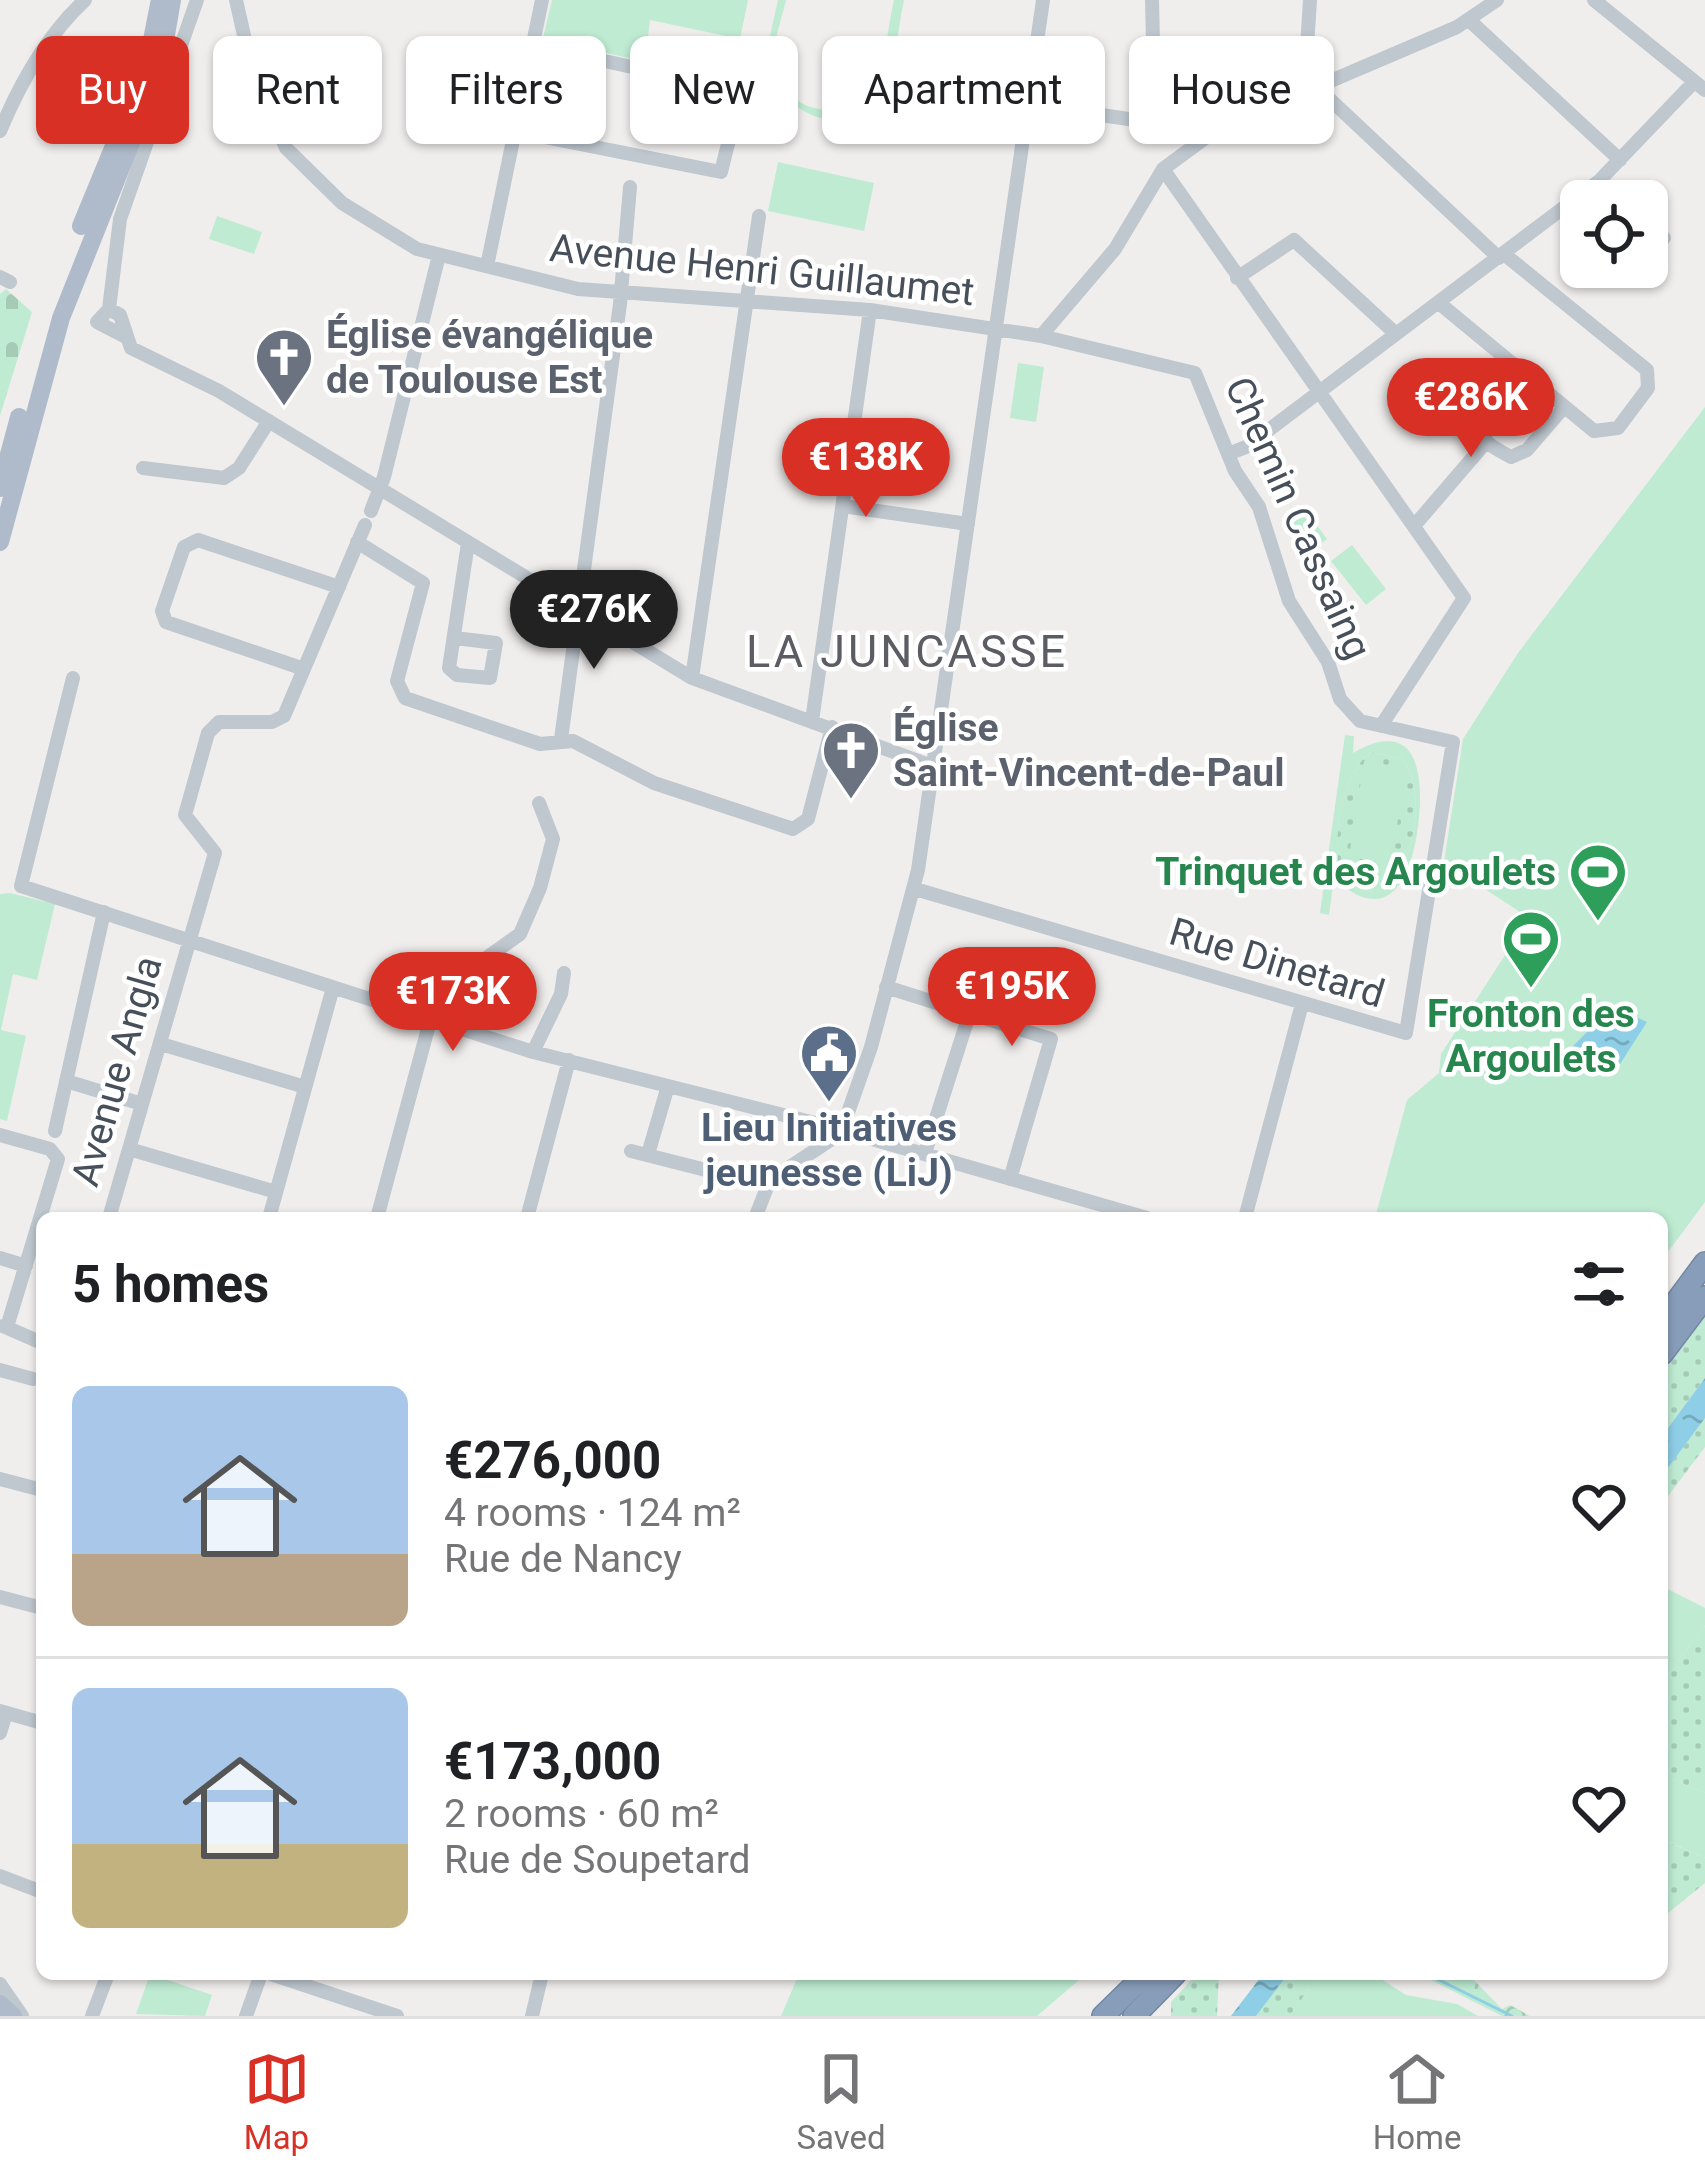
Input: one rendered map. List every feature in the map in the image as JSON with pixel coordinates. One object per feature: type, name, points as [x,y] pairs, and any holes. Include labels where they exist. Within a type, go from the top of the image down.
[{"type":"highway","points":[[1668,1313],[1705,1264]]},
{"type":"highway","points":[[1668,1346],[1705,1297]]},
{"type":"highway","points":[[1103,2016],[1140,1980]]},
{"type":"highway","points":[[1133,2016],[1169,1980]]},
{"type":"highway","points":[[1150,2016],[1181,1980]]},
{"type":"main road","points":[[0,488],[54,300],[171,2]]},
{"type":"main road","points":[[0,542],[61,318],[160,70],[171,2]]},
{"type":"main road","points":[[0,2004],[18,2016]]},
{"type":"street","points":[[0,131],[58,27],[85,0]]},
{"type":"street","points":[[197,0],[120,219],[109,309],[97,322],[124,336],[131,348],[269,421],[692,678],[932,766]]},
{"type":"street","name":"Avenue Henri Guillaumet","points":[[236,0],[264,104],[294,159],[323,188],[379,229],[439,255],[620,294],[870,310],[995,329]]},
{"type":"street","points":[[534,36],[542,0]]},
{"type":"street","points":[[1038,36],[1043,0]]},
{"type":"street","points":[[1105,117],[1155,126],[1152,0]]},
{"type":"street","points":[[1308,36],[1310,0]]},
{"type":"street","points":[[1334,84],[1469,20],[1497,0]]},
{"type":"street","points":[[1594,0],[1700,86],[1601,180]]},
{"type":"street","points":[[1469,20],[1620,160]]},
{"type":"street","points":[[583,144],[721,172],[741,91],[606,62]]},
{"type":"street","points":[[1334,108],[1501,256],[1647,370],[1648,388],[1610,433],[1594,431],[1439,303]]},
{"type":"street","points":[[487,266],[511,144]]},
{"type":"street","points":[[756,1212],[765,1185],[839,1131],[915,890],[1022,144]]},
{"type":"street","points":[[1041,336],[1115,249],[1163,170],[1197,144]]},
{"type":"street","points":[[1163,170],[1464,598],[1381,726]]},
{"type":"street","points":[[561,739],[630,187]]},
{"type":"street","points":[[692,678],[759,216]]},
{"type":"street","points":[[1228,454],[1560,217]]},
{"type":"street","points":[[1237,278],[1294,240],[1396,334]]},
{"type":"street","points":[[339,587],[198,540],[184,547],[162,610],[166,622],[304,669],[339,587],[358,542],[380,488],[439,255]]},
{"type":"street","points":[[812,722],[870,310]]},
{"type":"street","name":"Chemin Cassaing","points":[[995,329],[1196,373],[1228,454],[1258,507],[1289,601],[1328,662],[1340,699],[1360,721],[1454,742]]},
{"type":"street","points":[[1503,360],[1464,412],[1467,424],[1487,441],[1511,457],[1522,454],[1564,407]]},
{"type":"street","points":[[143,468],[224,478],[238,468],[269,421]]},
{"type":"street","points":[[1414,526],[1487,441]]},
{"type":"street","points":[[843,506],[968,524]]},
{"type":"street","points":[[358,542],[423,583],[398,693],[540,744],[561,739],[654,783],[793,829],[808,819],[832,728]]},
{"type":"street","points":[[455,638],[468,543]]},
{"type":"street","name":"Avenue Angla","points":[[111,1212],[215,853],[185,815],[208,734],[219,722],[280,718],[304,669]]},
{"type":"street","points":[[73,678],[21,886],[332,991],[533,1052],[925,1153],[1125,1212]]},
{"type":"street","name":"Rue Dinetard","points":[[915,890],[1397,1033],[1410,1028],[1454,742]]},
{"type":"street","points":[[459,1030],[478,964],[520,934],[540,888],[553,839],[539,803]]},
{"type":"street","points":[[55,1131],[104,912]]},
{"type":"street","points":[[533,1052],[561,994],[565,973]]},
{"type":"street","points":[[886,987],[1052,1039],[1010,1180]]},
{"type":"street","points":[[271,1212],[332,991]]},
{"type":"street","points":[[1247,1212],[1302,1004]]},
{"type":"street","points":[[925,1153],[970,1012]]},
{"type":"street","points":[[378,1212],[430,1021]]},
{"type":"street","points":[[161,1043],[305,1087]]},
{"type":"street","points":[[528,1212],[569,1060]]},
{"type":"street","points":[[66,1081],[142,1104]]},
{"type":"street","points":[[648,1154],[668,1086]]},
{"type":"street","points":[[0,1136],[50,1149],[58,1159],[42,1212]]},
{"type":"street","points":[[129,1149],[276,1192]]},
{"type":"street","points":[[631,1151],[765,1185]]},
{"type":"street","points":[[36,1233],[3,1326],[36,1340]]},
{"type":"street","points":[[0,1258],[26,1266]]},
{"type":"street","points":[[0,1370],[32,1379]]},
{"type":"street","points":[[0,1479],[36,1488]]},
{"type":"street","points":[[0,1597],[36,1606]]},
{"type":"street","points":[[0,1733],[3,1712],[36,1721]]},
{"type":"street","points":[[0,1876],[36,1890]]},
{"type":"street","points":[[92,2016],[106,1980]]},
{"type":"street","points":[[246,2016],[259,1980]]},
{"type":"street","points":[[289,1980],[397,2016]]},
{"type":"street","points":[[532,2016],[541,1980]]},
{"type":"street","points":[[0,1984],[18,2016]]},
{"type":"green space","points":[[552,0],[748,0],[741,36],[650,20],[648,36],[630,36],[630,58],[606,53],[606,36],[543,36]]},
{"type":"green space","points":[[778,0],[786,0],[777,36],[770,36]]},
{"type":"green space","points":[[894,0],[904,0],[897,36],[887,36]]},
{"type":"green space","points":[[798,101],[822,110],[822,118],[819,118],[802,110]]},
{"type":"green space","points":[[778,162],[874,183],[864,231],[768,211]]},
{"type":"green space","points":[[217,216],[262,232],[254,254],[209,239]]},
{"type":"green space","points":[[6,289],[32,312],[0,416],[0,294]]},
{"type":"green space","points":[[1018,363],[1044,367],[1036,422],[1010,418]]},
{"type":"green space","points":[[1705,407],[1705,1202],[1668,1252],[1668,1212],[1377,1212],[1407,1100],[1439,1073],[1441,1054],[1529,918],[1444,862],[1463,739],[1518,653]]},
{"type":"green space","points":[[1301,504],[1327,539],[1310,552],[1284,516]]},
{"type":"green space","points":[[1352,545],[1386,589],[1366,605],[1331,561]]},
{"type":"green space","points":[[1345,735],[1354,736],[1353,753],[1392,741],[1405,747],[1418,772],[1420,808],[1415,846],[1403,879],[1383,898],[1369,899],[1334,878],[1329,915],[1320,913]],"holes":[[[1372,752],[1402,759],[1415,791],[1413,834],[1398,873],[1370,892],[1343,877],[1337,848],[1341,810],[1353,774]]]},
{"type":"green space","points":[[1372,752],[1402,759],[1415,791],[1416,812],[1398,873],[1370,892],[1343,877],[1337,848],[1346,791],[1353,774]]},
{"type":"green space","points":[[1364,761],[1406,768],[1391,864],[1349,857]]},
{"type":"green space","points":[[0,894],[55,904],[37,980],[13,974],[1,1030],[26,1036],[7,1121],[0,1119]]},
{"type":"green space","points":[[1705,1317],[1705,1378],[1668,1428],[1668,1366]]},
{"type":"green space","points":[[1705,1418],[1705,1447],[1668,1496],[1668,1468]]},
{"type":"green space","points":[[1668,1589],[1705,1608],[1705,1626],[1668,1674]]},
{"type":"green space","points":[[1705,1626],[1705,1793],[1668,1778],[1668,1674]]},
{"type":"green space","points":[[1668,1778],[1705,1793],[1705,1858],[1668,1842]]},
{"type":"green space","points":[[1668,1842],[1705,1858],[1705,1883],[1668,1913]]},
{"type":"green space","points":[[148,1980],[168,1980],[212,1995],[205,2016],[136,2014]]},
{"type":"green space","points":[[796,1980],[1079,1980],[1037,2016],[781,2016]]},
{"type":"green space","points":[[1191,1980],[1219,1980],[1217,2016],[1171,2016],[1171,2002]]},
{"type":"green space","points":[[1283,1980],[1315,1980],[1290,2016],[1256,2016]]},
{"type":"green space","points":[[1315,1980],[1382,1980],[1406,1995],[1457,2004],[1478,2016],[1290,2016]]},
{"type":"green space","points":[[1431,1980],[1474,1980],[1502,2009],[1510,2005],[1530,2016],[1502,2016]]},
{"type":"water","points":[[1613,1006],[1647,1022],[1620,1064],[1567,1052]]},
{"type":"water","points":[[1705,1378],[1705,1418],[1668,1468],[1668,1428]]},
{"type":"water","points":[[1258,1980],[1283,1980],[1256,2016],[1231,2016]]},
{"type":"waterway","points":[[1439,1980],[1512,2016]]},
{"type":"place","name":"Église évangélique de Toulouse Est","points":[[284,408]]},
{"type":"place","name":"Église Saint-Vincent-de-Paul","points":[[851,801]]},
{"type":"place","name":"Trinquet des Argoulets","points":[[1598,923]]},
{"type":"place","name":"Fronton des Argoulets","points":[[1531,990]]},
{"type":"place","name":"Lieu Initiatives jeunesse (LiJ)","points":[[829,1104]]},
{"type":"district","name":"LA JUNCASSE","points":[[907,651]]}]
